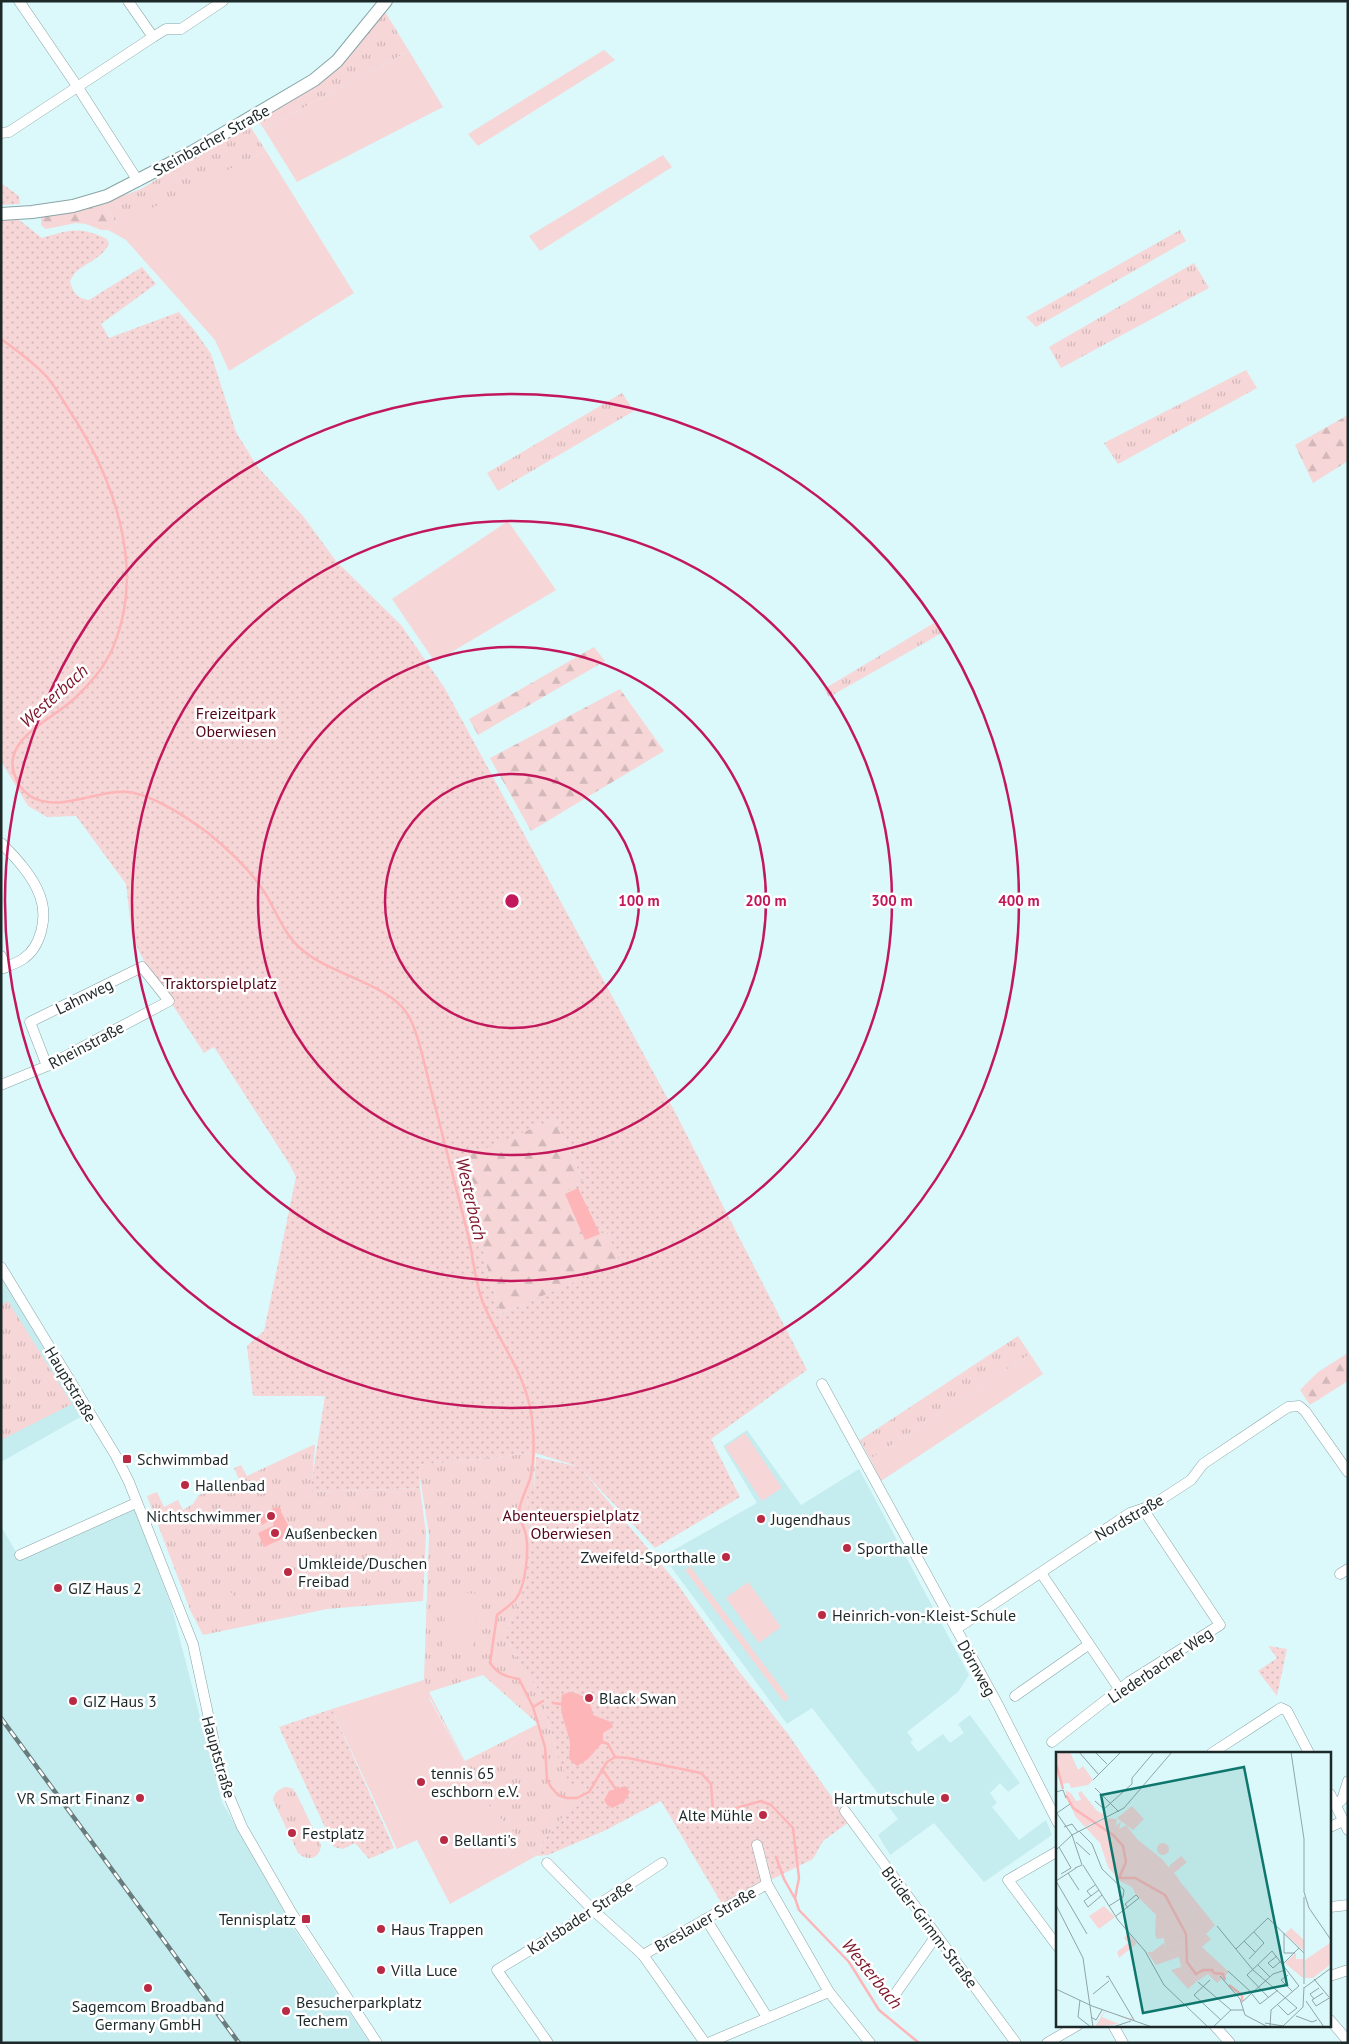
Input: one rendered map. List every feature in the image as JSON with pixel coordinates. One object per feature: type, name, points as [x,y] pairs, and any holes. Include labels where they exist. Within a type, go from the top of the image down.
[{"type":"main road","name":"Steinbacher Straße","points":[[1,214],[73,206],[107,196],[192,152],[314,80],[343,54],[386,1]]},
{"type":"street","points":[[19,1],[138,180]]},
{"type":"street","points":[[128,1],[153,37]]},
{"type":"street","points":[[1,133],[9,132],[166,29],[181,29],[223,1]]},
{"type":"street","points":[[1,842],[22,865],[41,896],[43,920],[36,947],[23,959],[4,968],[1,956]]},
{"type":"street","name":"Lahnweg","points":[[47,1066],[30,1022],[142,967],[169,1000]]},
{"type":"street","name":"Rheinstraße","points":[[1,1085],[47,1066],[169,1000]]},
{"type":"street","name":"Hauptstraße","points":[[1,1267],[120,1463],[170,1582],[193,1644],[221,1775],[242,1827],[298,1922],[377,2043]]},
{"type":"street","name":"Dörnweg","points":[[822,1384],[1026,1758],[1056,1819]]},
{"type":"street","name":"Nordstraße","points":[[956,1629],[1130,1513],[1142,1509],[1191,1480],[1203,1464],[1288,1407],[1299,1406],[1305,1411],[1348,1472]]},
{"type":"street","points":[[20,1555],[136,1503]]},
{"type":"street","name":"Liederbacher Weg","points":[[1052,1742],[1129,1682],[1220,1625],[1142,1509]]},
{"type":"street","points":[[1041,1573],[1120,1690]]},
{"type":"street","points":[[1015,1696],[1088,1645]]},
{"type":"street","points":[[1213,1752],[1279,1708],[1286,1711],[1308,1752]]},
{"type":"street","points":[[1336,1804],[1342,1800],[1348,1781]]},
{"type":"street","points":[[1332,1797],[1346,1825],[1332,1828]]},
{"type":"street","name":"Brüder-Grimm-Straße","points":[[845,1811],[1016,2043]]},
{"type":"street","points":[[757,1845],[767,1884],[828,1992],[870,2043]]},
{"type":"street","points":[[1056,1852],[1008,1880],[1056,1944]]},
{"type":"street","points":[[547,1863],[594,1911],[643,1955],[707,2043],[828,1992]]},
{"type":"street","name":"Karlsbader Straße","points":[[548,2043],[497,1970],[594,1911],[604,1901],[662,1863]]},
{"type":"street","name":"Breslauer Straße","points":[[643,1955],[767,1884]]},
{"type":"street","points":[[1332,1907],[1348,1905]]},
{"type":"street","points":[[706,1919],[767,2017]]},
{"type":"street","points":[[891,2000],[936,1936]]},
{"type":"street","points":[[1332,1975],[1348,1970]]},
{"type":"street","points":[[1332,2022],[1348,2041]]},
{"type":"street","points":[[1047,2043],[1076,2026]]},
{"type":"street","points":[[1114,2026],[1123,2043]]},
{"type":"street","points":[[1215,2026],[1230,2043]]},
{"type":"shaded area","points":[[578,1188],[600,1234],[585,1240],[565,1194]]},
{"type":"shaded area","points":[[1,1277],[84,1415],[1,1462]]},
{"type":"shaded area","name":"Heinrich-von-Kleist-Schule","points":[[747,1430],[801,1505],[859,1469],[969,1675],[958,1692],[907,1732],[913,1740],[910,1742],[918,1752],[943,1734],[950,1743],[964,1733],[958,1724],[970,1715],[1020,1783],[1008,1792],[1000,1783],[990,1793],[997,1803],[992,1807],[1019,1840],[1046,1820],[1052,1835],[984,1882],[934,1823],[890,1855],[878,1835],[898,1819],[812,1708],[787,1724],[663,1556],[757,1503],[723,1446]]},
{"type":"shaded area","points":[[132,1500],[171,1605],[222,1802],[293,1927],[370,2043],[1,2043],[1,1526],[16,1552]]},
{"type":"shaded area","name":"Außenbecken","points":[[277,1506],[281,1509],[293,1534],[264,1547],[258,1533],[273,1526],[274,1521],[272,1519],[262,1525],[258,1518]]},
{"type":"shaded area","points":[[569,1692],[583,1696],[591,1705],[593,1715],[611,1722],[613,1727],[603,1733],[603,1742],[588,1759],[577,1766],[569,1759],[570,1743],[561,1708],[562,1695]]},
{"type":"shaded area","points":[[625,1786],[630,1792],[624,1802],[612,1808],[607,1805],[604,1800],[609,1791]]},
{"type":"green space","points":[[384,10],[409,51],[264,129],[258,121],[336,69]]},
{"type":"green space","points":[[604,50],[615,60],[478,146],[468,134]]},
{"type":"green space","points":[[409,51],[443,107],[297,182],[264,129]]},
{"type":"green space","points":[[248,123],[266,151],[118,226],[103,203],[141,189]]},
{"type":"green space","points":[[266,151],[354,293],[229,371],[215,340],[126,240],[108,230]]},
{"type":"green space","points":[[663,155],[672,167],[540,251],[529,236]]},
{"type":"green space","points":[[1,183],[19,196],[20,204],[1,205]]},
{"type":"green space","points":[[103,203],[118,226],[108,230],[101,230],[86,224],[76,223],[46,229],[41,225],[41,216]]},
{"type":"green space","name":"Freizeitpark Oberwiesen","points":[[18,219],[42,238],[67,231],[82,231],[107,239],[109,244],[103,253],[76,272],[70,281],[76,294],[85,299],[89,300],[142,267],[156,284],[101,324],[109,338],[179,312],[195,331],[211,354],[236,432],[257,466],[303,516],[336,561],[401,625],[444,687],[674,1110],[807,1370],[711,1439],[740,1497],[655,1548],[582,1470],[676,1582],[738,1670],[788,1734],[849,1822],[823,1841],[813,1859],[722,1904],[661,1801],[606,1830],[548,1855],[536,1856],[547,1836],[586,1789],[584,1784],[575,1787],[568,1780],[558,1758],[541,1693],[522,1668],[505,1636],[526,1581],[529,1539],[527,1491],[534,1491],[536,1457],[580,1467],[535,1453],[419,1465],[420,1488],[310,1492],[325,1396],[253,1396],[247,1346],[264,1331],[296,1177],[214,1047],[204,1053],[145,963],[132,937],[126,884],[76,816],[47,817],[28,806],[1,761],[1,221]],"holes":[[[554,1119],[583,1180],[565,1194],[585,1240],[607,1231],[620,1262],[501,1314],[490,1279],[461,1159]]]},
{"type":"green space","points":[[1180,230],[1186,241],[1036,327],[1026,317]]},
{"type":"green space","points":[[1194,263],[1209,288],[1061,368],[1049,347]]},
{"type":"green space","points":[[1246,370],[1257,388],[1118,464],[1104,443]]},
{"type":"green space","points":[[622,393],[634,411],[498,491],[487,473]]},
{"type":"green space","points":[[1348,415],[1348,461],[1313,483],[1295,445]]},
{"type":"green space","points":[[508,521],[556,590],[435,662],[392,599]]},
{"type":"green space","points":[[934,623],[942,633],[829,697],[824,689]]},
{"type":"green space","points":[[594,647],[605,661],[478,735],[469,719]]},
{"type":"green space","points":[[620,689],[664,751],[531,831],[490,758]]},
{"type":"green space","points":[[554,1119],[583,1180],[565,1194],[585,1239],[607,1231],[621,1262],[501,1314],[490,1279],[461,1158]]},
{"type":"green space","points":[[8,1301],[72,1404],[1,1440],[1,1305]]},
{"type":"green space","points":[[1018,1336],[1030,1354],[870,1459],[860,1440]]},
{"type":"green space","points":[[1348,1353],[1348,1381],[1310,1405],[1300,1390],[1318,1372]]},
{"type":"green space","points":[[1030,1354],[1043,1374],[881,1481],[870,1459]]},
{"type":"green space","points":[[745,1433],[782,1488],[762,1501],[725,1447]]},
{"type":"green space","points":[[315,1445],[311,1492],[420,1488],[426,1534],[423,1601],[327,1609],[203,1635],[191,1612],[147,1496],[157,1492],[164,1507],[178,1500],[183,1510],[193,1504],[199,1495],[217,1488],[219,1492],[239,1490],[236,1484],[240,1482],[234,1468],[241,1465],[247,1476]]},
{"type":"green space","points":[[535,1453],[534,1491],[527,1491],[529,1539],[526,1581],[505,1636],[522,1668],[541,1693],[558,1758],[584,1784],[586,1789],[547,1836],[536,1856],[489,1806],[426,1691],[424,1680],[429,1534],[418,1465]],"holes":[[[483,1675],[538,1724],[465,1761],[429,1692]]]},
{"type":"green space","points":[[690,1566],[789,1698],[784,1702],[685,1570]]},
{"type":"green space","points":[[748,1582],[781,1627],[759,1643],[726,1598]]},
{"type":"green space","points":[[217,1584],[227,1588],[239,1603],[232,1610],[213,1601],[211,1594],[214,1586]]},
{"type":"green space","points":[[446,1591],[477,1594],[473,1650],[443,1648]]},
{"type":"green space","points":[[1268,1646],[1287,1649],[1277,1696],[1258,1671],[1277,1658]]},
{"type":"green space","name":"tennis 65 eschborn e.V.","points":[[424,1680],[430,1700],[489,1806],[536,1856],[450,1904],[417,1840],[397,1849],[332,1709]]},
{"type":"green space","points":[[332,1709],[394,1848],[369,1859],[355,1843],[343,1849],[334,1847],[279,1727]]},
{"type":"green space","points":[[285,1787],[292,1788],[296,1793],[321,1845],[320,1850],[313,1858],[306,1858],[298,1853],[273,1800],[274,1795]]},
{"type":"waterway","name":"Westerbach","points":[[1,339],[30,361],[49,380],[85,436],[111,493],[120,523],[127,585],[123,615],[114,645],[103,667],[75,698],[43,722],[22,741],[15,751],[12,763],[16,779],[27,794],[41,801],[53,803],[66,802],[115,792],[127,792],[147,797],[180,814],[208,833],[246,868],[265,893],[289,936],[300,948],[326,965],[385,993],[397,1002],[410,1019],[422,1055],[468,1235],[482,1300],[520,1377],[531,1411],[534,1442],[532,1467],[519,1511],[527,1542],[526,1568],[516,1599],[497,1615],[490,1663],[503,1674],[519,1679],[533,1707],[545,1747],[547,1779],[551,1787],[558,1795],[567,1798],[577,1798],[589,1792],[607,1762],[615,1757],[628,1758],[701,1773],[711,1784],[713,1811],[719,1813],[761,1801],[771,1805],[793,1828],[799,1878],[795,1898],[799,1910],[849,1962],[879,2010],[919,2043]]},
{"type":"waterway","points":[[533,1707],[543,1701]]},
{"type":"waterway","points":[[553,1703],[560,1704]]},
{"type":"waterway","points":[[603,1742],[608,1744],[615,1757]]},
{"type":"waterway","points":[[602,1769],[615,1788]]},
{"type":"waterway","points":[[776,1857],[784,1879],[794,1897]]},
{"type":"railway","points":[[1,1718],[239,2043]]},
{"type":"place","name":"Schwimmbad","points":[[127,1459]]},
{"type":"place","name":"Hallenbad","points":[[185,1485]]},
{"type":"place","name":"Nichtschwimmer","points":[[271,1516]]},
{"type":"place","name":"Jugendhaus","points":[[761,1519]]},
{"type":"place","name":"Außenbecken","points":[[275,1533]]},
{"type":"place","name":"Sporthalle","points":[[847,1548]]},
{"type":"place","name":"Zweifeld-Sporthalle","points":[[726,1557]]},
{"type":"place","name":"Umkleide/Duschen Freibad","points":[[288,1572]]},
{"type":"place","name":"GIZ Haus 2","points":[[58,1588]]},
{"type":"place","name":"Heinrich-von-Kleist-Schule","points":[[822,1615]]},
{"type":"place","name":"Black Swan","points":[[589,1698]]},
{"type":"place","name":"GIZ Haus 3","points":[[73,1701]]},
{"type":"place","name":"tennis 65 eschborn e.V.","points":[[421,1782]]},
{"type":"place","name":"VR Smart Finanz","points":[[140,1798]]},
{"type":"place","name":"Hartmutschule","points":[[945,1798]]},
{"type":"place","name":"Alte Mühle","points":[[763,1815]]},
{"type":"place","name":"Festplatz","points":[[292,1833]]},
{"type":"place","name":"Bellanti's","points":[[444,1840]]},
{"type":"place","name":"Tennisplatz","points":[[306,1919]]},
{"type":"place","name":"Haus Trappen","points":[[381,1929]]},
{"type":"place","name":"Villa Luce","points":[[381,1970]]},
{"type":"place","name":"Sagemcom Broadband Germany GmbH","points":[[148,1988]]},
{"type":"place","name":"Besucherparkplatz Techem","points":[[286,2011]]},
{"type":"park label","name":"Traktorspielplatz","points":[[220,983]]},
{"type":"park label","name":"Abenteuerspielplatz Oberwiesen","points":[[571,1524]]}]
